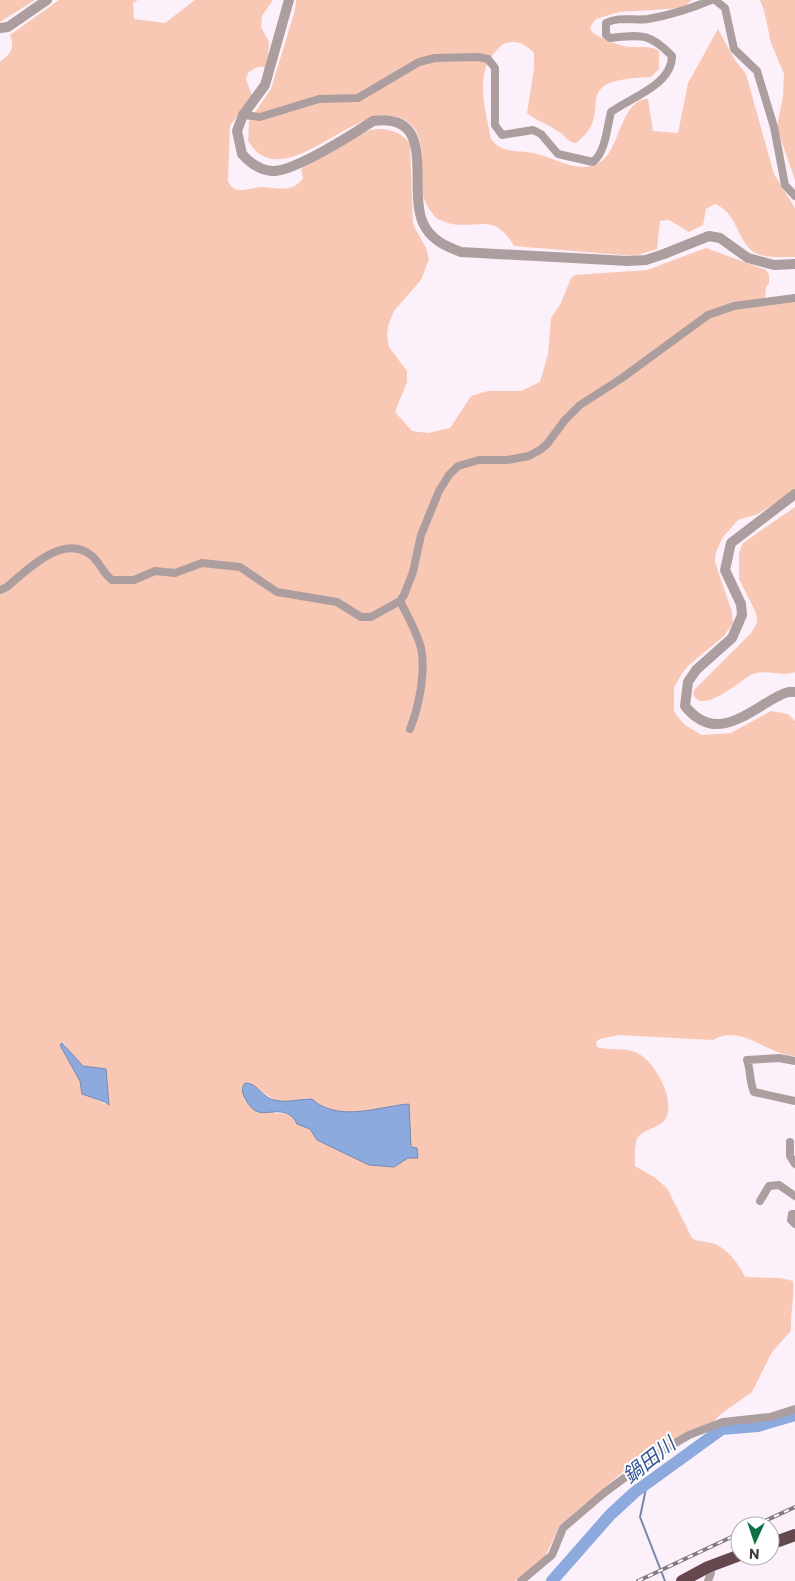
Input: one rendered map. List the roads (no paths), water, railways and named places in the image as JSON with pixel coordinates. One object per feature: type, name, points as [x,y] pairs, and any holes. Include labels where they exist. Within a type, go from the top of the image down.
[{"type":"highway","points":[[780,1540],[795,1534]]},
{"type":"highway","points":[[682,1581],[708,1567],[730,1559]]},
{"type":"street","points":[[0,28],[8,27],[47,0]]},
{"type":"street","points":[[289,0],[266,85],[243,115],[237,131],[242,154],[259,167],[272,171],[299,163],[373,121],[387,119],[406,126],[414,137],[417,162],[418,208],[424,224],[431,235],[443,246],[461,252],[628,261],[646,260],[709,236],[720,238],[748,258],[774,265],[795,264]]},
{"type":"street","points":[[243,115],[260,117],[318,100],[358,98],[419,62],[435,58],[478,57],[488,59],[495,68],[495,125],[502,135],[533,130],[541,134],[558,154],[593,162],[597,158],[607,133],[611,112],[664,78],[672,66],[672,56],[644,35],[610,38],[606,35],[606,24],[614,20],[646,19],[669,14],[711,0]]},
{"type":"street","points":[[715,0],[725,8],[734,50],[757,71],[774,127],[785,185],[795,196]]},
{"type":"street","points":[[0,590],[7,587],[45,555],[78,549],[94,557],[104,574],[112,580],[134,580],[155,572],[175,572],[202,563],[243,568],[277,592],[337,602],[362,617],[371,617],[400,601],[413,572],[421,535],[439,491],[449,474],[458,466],[479,460],[507,460],[529,456],[540,450],[547,444],[564,420],[580,405],[622,378],[714,312],[734,306],[795,298]]},
{"type":"street","points":[[795,494],[731,543],[725,570],[741,604],[742,615],[732,638],[696,670],[688,682],[686,706],[701,721],[718,725],[729,723],[789,691],[795,692]]},
{"type":"street","points":[[400,601],[420,646],[422,655],[417,709],[410,728]]},
{"type":"street","points":[[795,1061],[779,1058],[747,1060],[751,1069],[751,1085],[754,1092],[795,1101]]},
{"type":"street","points":[[790,1142],[790,1156],[795,1164]]},
{"type":"street","points":[[760,1201],[769,1186],[779,1185],[795,1196]]},
{"type":"street","points":[[795,1214],[792,1214],[791,1220],[795,1224]]},
{"type":"street","points":[[521,1581],[552,1556],[563,1528],[604,1494],[655,1456],[689,1435],[723,1422],[770,1417],[795,1409]]},
{"type":"street","points":[[708,1567],[711,1572],[708,1581]]},
{"type":"water","points":[[62,1043],[83,1066],[106,1069],[109,1105],[82,1094],[80,1081],[60,1045]]},
{"type":"water","points":[[245,1083],[253,1085],[271,1099],[286,1101],[311,1099],[331,1109],[342,1111],[364,1111],[409,1104],[411,1147],[417,1148],[418,1158],[408,1158],[394,1167],[369,1165],[317,1140],[310,1129],[297,1124],[286,1113],[263,1113],[254,1110],[243,1094],[242,1088]]},
{"type":"waterway","name":"鍋田川","points":[[552,1581],[610,1515],[635,1492],[722,1429],[758,1426],[795,1415]]},
{"type":"waterway","points":[[647,1484],[640,1517],[665,1581]]},
{"type":"railway","points":[[776,1516],[795,1507]]},
{"type":"railway","points":[[638,1581],[730,1538]]}]
